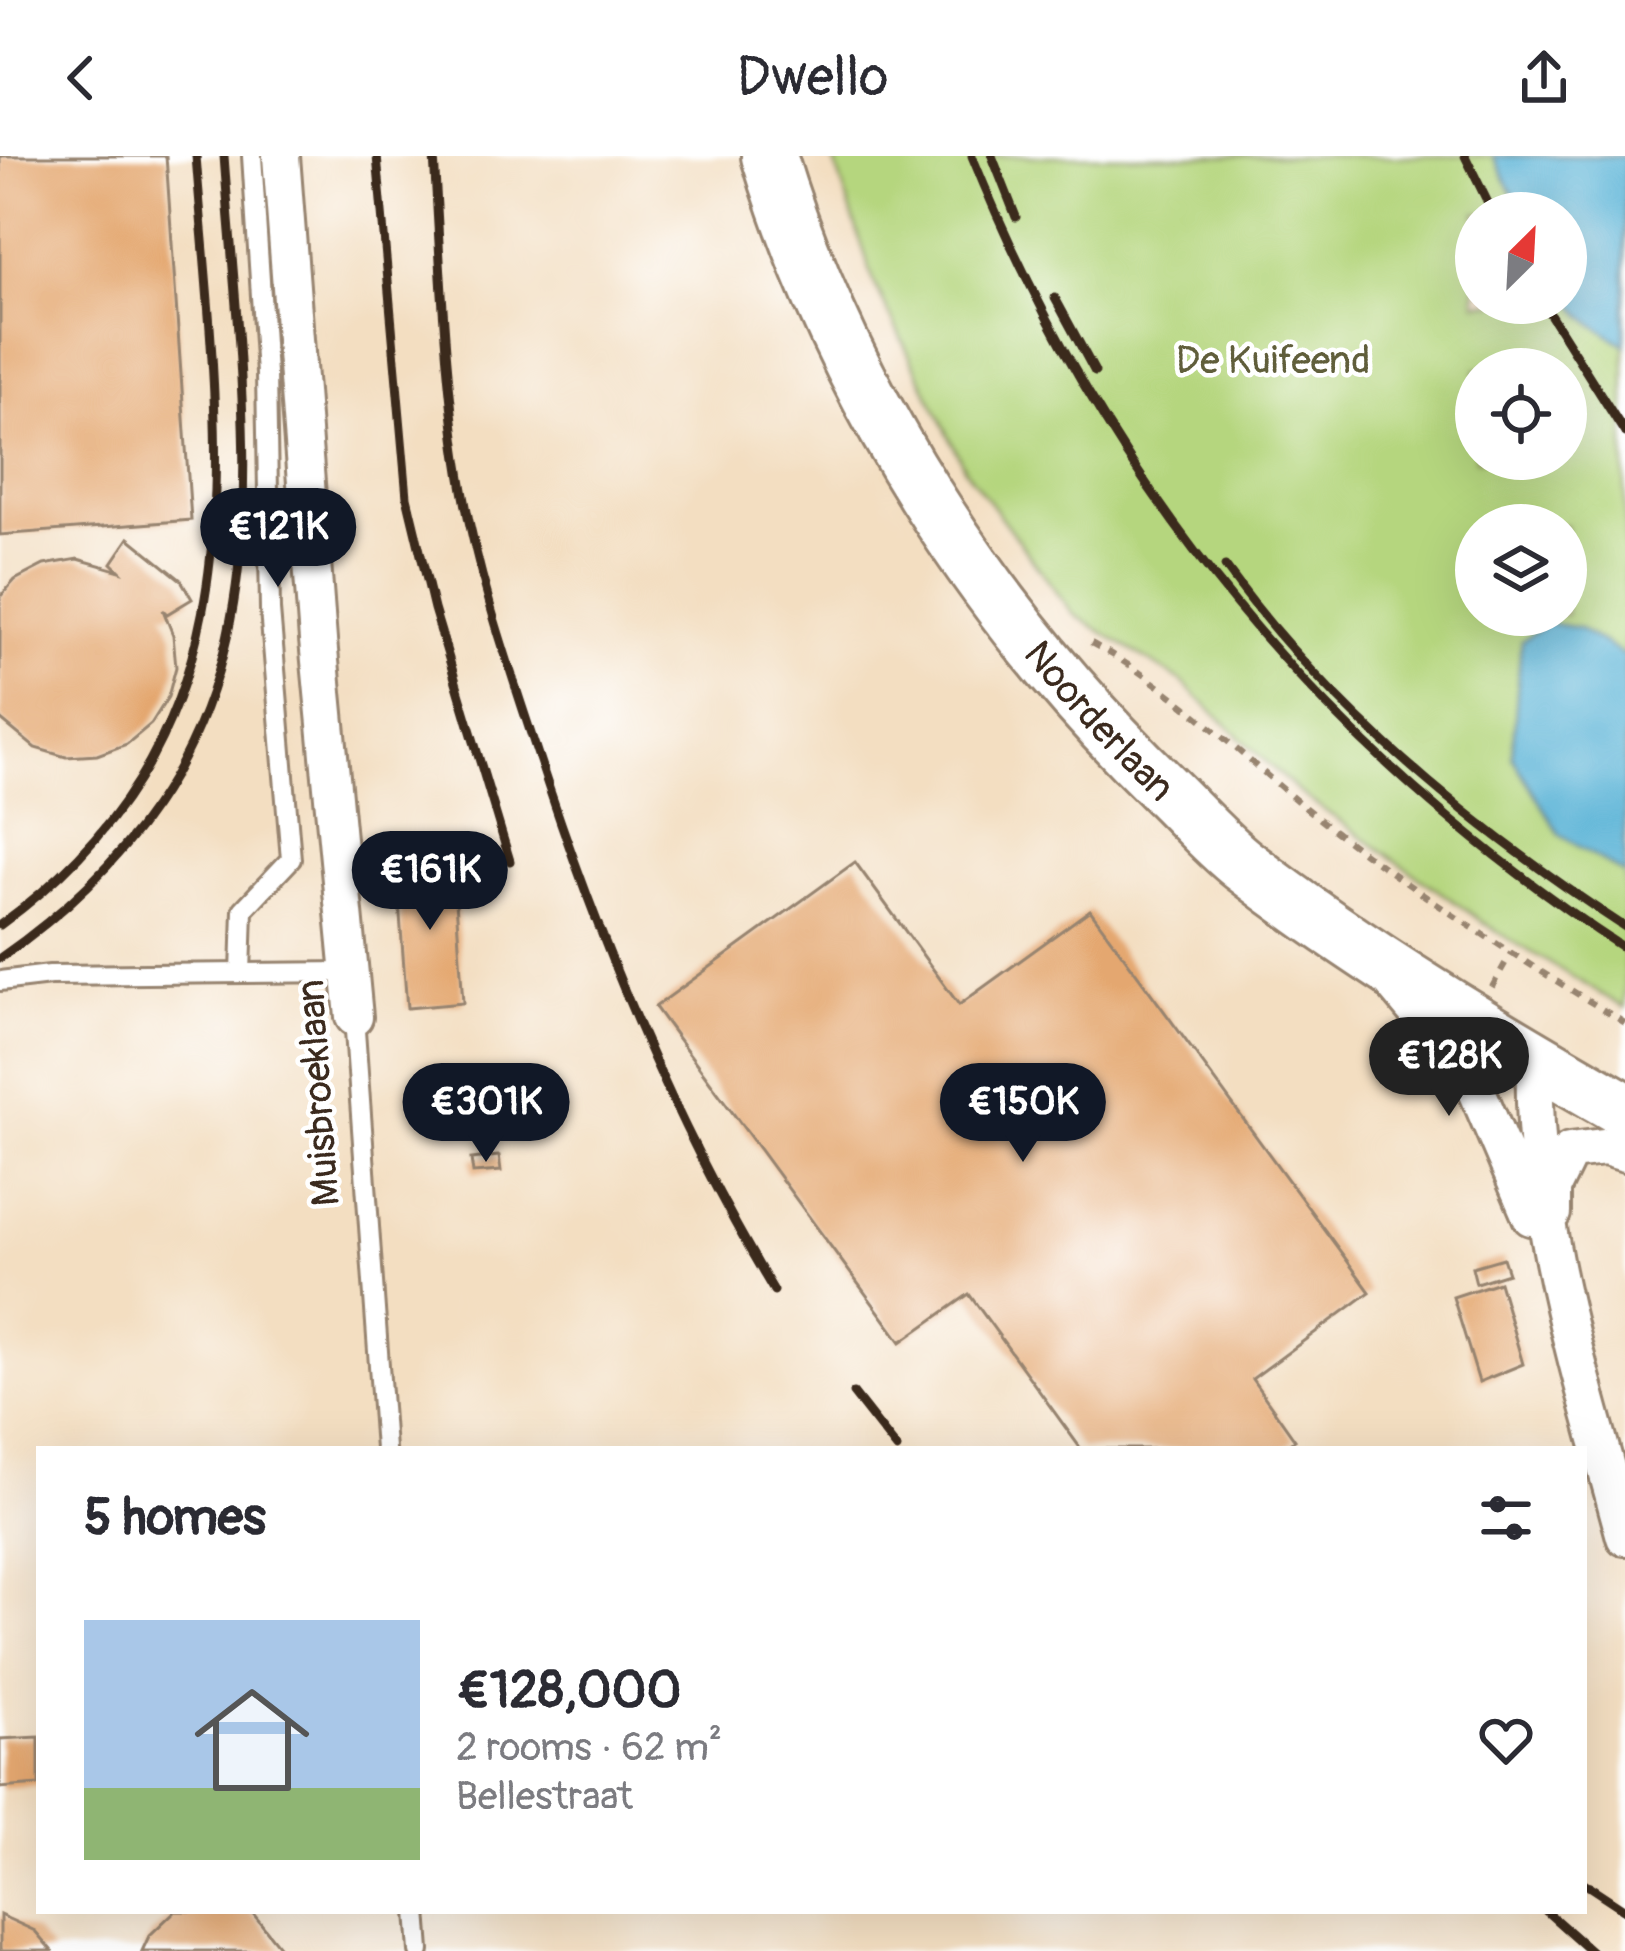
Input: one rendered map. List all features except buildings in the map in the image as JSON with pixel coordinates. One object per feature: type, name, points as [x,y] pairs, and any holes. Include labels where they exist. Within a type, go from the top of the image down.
[{"type":"main road","name":"Noorderlaan","points":[[769,156],[810,272],[880,419],[929,500],[1048,665],[1112,739],[1240,862],[1375,958],[1625,1110]]},
{"type":"street","name":"Muisbroeklaan","points":[[281,156],[317,640],[355,1017]]},
{"type":"street","points":[[1375,958],[1471,1077],[1552,1264]]},
{"type":"street","points":[[1535,1059],[1532,1139],[1552,1264],[1625,1538]]},
{"type":"street","points":[[1552,1264],[1552,1188],[1570,1151],[1605,1147],[1625,1153]]},
{"type":"lane","points":[[241,973],[243,910],[291,859],[270,610],[266,374],[252,156]]},
{"type":"lane","points":[[0,981],[50,975],[350,972]]},
{"type":"lane","name":"Muisbroeklaan","points":[[355,1017],[385,1446]]},
{"type":"lane","points":[[417,1914],[420,1951]]},
{"type":"path","points":[[1084,640],[1161,686],[1337,833],[1424,896],[1625,1023]]},
{"type":"green space","name":"De Kuifeend","points":[[833,156],[1625,156],[1625,1008],[1497,932],[1297,791],[1181,681],[1073,614],[965,469],[875,285]]},
{"type":"water","points":[[1493,156],[1625,156],[1625,345],[1587,319],[1587,192],[1512,192]]},
{"type":"water","points":[[1587,633],[1625,656],[1625,875],[1560,835],[1512,757],[1521,641],[1529,636]]},
{"type":"railway","points":[[0,925],[87,848],[148,764],[187,673],[208,576],[215,476],[213,372],[196,156]]},
{"type":"railway","points":[[0,958],[98,876],[166,789],[211,696],[235,598],[243,494],[241,386],[224,156]]},
{"type":"railway","points":[[377,156],[407,497],[434,609],[510,861]]},
{"type":"railway","points":[[434,156],[451,407],[469,522],[494,618],[558,815],[610,955],[701,1159],[774,1291]]},
{"type":"railway","points":[[972,156],[1027,278],[1089,393],[1159,502],[1236,604],[1322,699],[1415,789],[1516,872],[1625,949]]},
{"type":"railway","points":[[992,156],[1016,217]]},
{"type":"railway","points":[[1465,156],[1483,192]]},
{"type":"railway","points":[[1055,298],[1095,372]]},
{"type":"railway","points":[[1556,324],[1625,433]]},
{"type":"railway","points":[[1225,566],[1311,670],[1409,764],[1515,850],[1625,927]]},
{"type":"railway","points":[[853,1393],[895,1446]]},
{"type":"railway","points":[[1587,1885],[1625,1910]]},
{"type":"railway","points":[[1549,1914],[1591,1951]]}]
